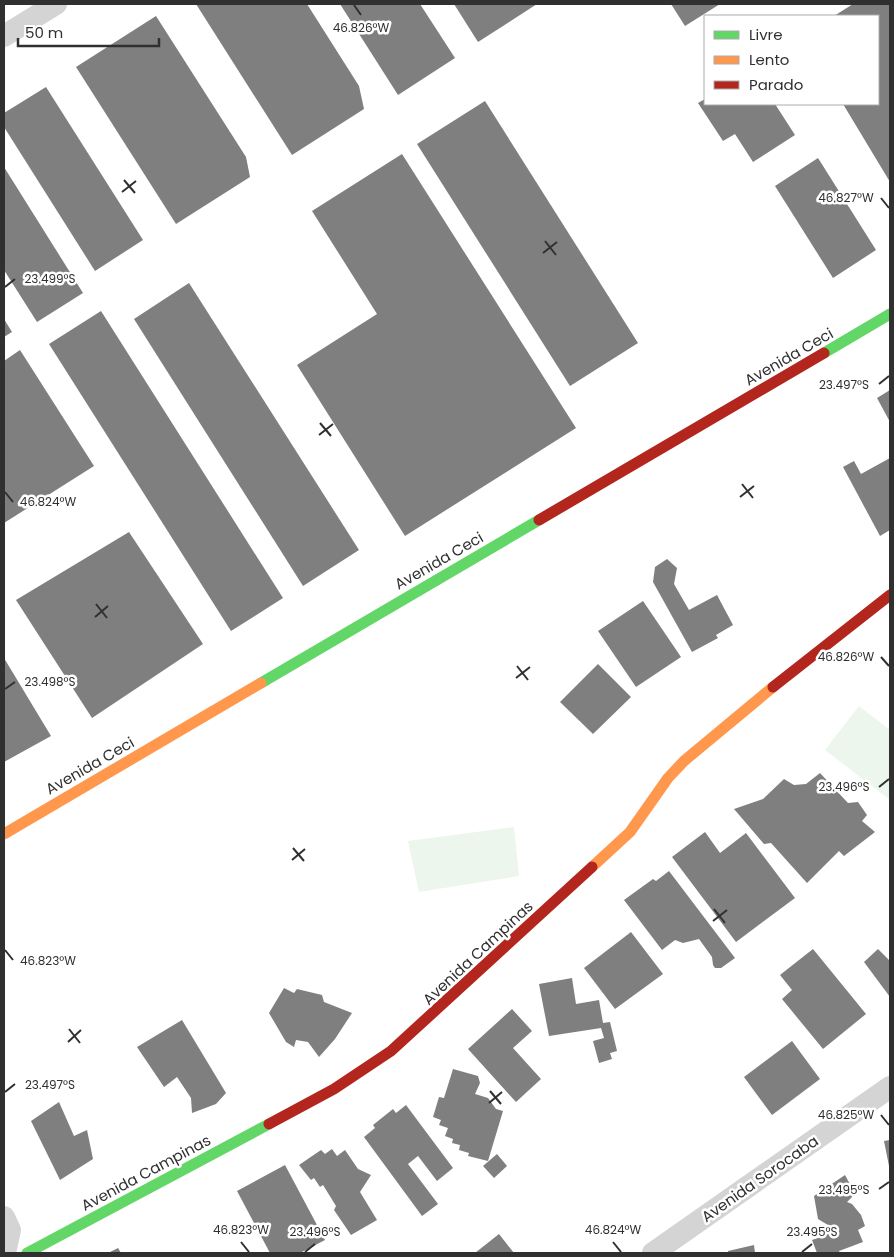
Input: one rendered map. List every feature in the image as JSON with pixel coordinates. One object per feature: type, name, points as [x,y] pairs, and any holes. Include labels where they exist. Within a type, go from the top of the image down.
[{"type":"street","points":[[4,36],[56,4]]},
{"type":"street","name":"Avenida Ceci","points":[[4,834],[890,314]]},
{"type":"street","points":[[863,330],[890,327]]},
{"type":"street","name":"Avenida Campinas","points":[[27,1253],[334,1089],[391,1051],[630,832],[668,778],[684,761],[731,720],[890,595]]},
{"type":"street","name":"Avenida Sorocaba","points":[[653,1253],[684,1244],[890,1087]]},
{"type":"street","points":[[4,1217],[10,1230],[5,1253]]},
{"type":"shaded area","points":[[859,706],[890,730],[890,800],[825,750]]},
{"type":"shaded area","points":[[514,827],[519,876],[419,892],[408,841]]},
{"type":"building","points":[[196,4],[307,4],[359,86],[364,109],[292,155]]},
{"type":"building","points":[[340,4],[420,4],[455,58],[398,95]]},
{"type":"building","points":[[454,4],[537,4],[478,42]]},
{"type":"building","points":[[671,4],[720,4],[685,26]]},
{"type":"building","points":[[853,4],[890,4],[890,182],[844,105],[879,105],[879,15],[836,15]]},
{"type":"building","points":[[156,16],[246,157],[250,177],[176,224],[76,67]]},
{"type":"building","points":[[46,87],[143,240],[95,271],[4,127],[4,113]]},
{"type":"building","points":[[704,100],[704,105],[776,105],[795,135],[753,162],[735,134],[723,141],[698,103]]},
{"type":"building","points":[[485,101],[638,343],[570,386],[417,144]]},
{"type":"building","points":[[402,154],[576,428],[405,536],[297,365],[377,314],[312,211]]},
{"type":"building","points":[[818,158],[876,250],[833,278],[775,186]]},
{"type":"building","points":[[4,167],[83,293],[37,322],[4,270]]},
{"type":"building","points":[[189,283],[359,550],[303,586],[134,319]]},
{"type":"building","points":[[101,311],[283,598],[231,631],[49,344]]},
{"type":"building","points":[[4,319],[12,332],[4,337]]},
{"type":"building","points":[[20,350],[94,466],[4,523],[4,361]]},
{"type":"building","points":[[890,390],[890,422],[877,398]]},
{"type":"building","points":[[890,458],[890,530],[880,536],[843,467],[854,461],[861,474]]},
{"type":"building","points":[[129,532],[203,644],[92,718],[16,600]]},
{"type":"building","points":[[667,559],[677,568],[674,584],[689,610],[717,595],[733,625],[716,635],[718,638],[692,652],[653,582],[655,567]]},
{"type":"building","points":[[643,601],[681,657],[636,687],[598,631]]},
{"type":"building","points":[[4,658],[51,736],[4,762]]},
{"type":"building","points":[[598,664],[631,697],[593,734],[560,702]]},
{"type":"building","points":[[820,773],[848,803],[858,802],[867,815],[862,821],[875,832],[844,856],[839,851],[807,883],[771,843],[764,844],[734,809],[763,799],[784,779],[794,785],[806,784]]},
{"type":"building","points":[[705,832],[720,853],[746,833],[795,898],[736,942],[672,857]]},
{"type":"building","points":[[669,871],[735,958],[721,968],[715,968],[712,957],[699,939],[683,943],[675,940],[662,950],[624,900],[653,879],[656,881]]},
{"type":"building","points":[[631,932],[663,974],[615,1009],[584,968]]},
{"type":"building","points":[[813,949],[866,1014],[823,1049],[782,999],[792,990],[780,975]]},
{"type":"building","points":[[878,949],[890,961],[890,997],[864,962]]},
{"type":"building","points":[[572,978],[576,1004],[599,1000],[603,1023],[610,1022],[617,1051],[610,1053],[612,1059],[599,1063],[593,1041],[604,1038],[601,1028],[549,1036],[539,984]]},
{"type":"building","points":[[284,988],[294,993],[297,989],[322,995],[324,1002],[352,1013],[335,1039],[319,1057],[308,1042],[296,1040],[294,1047],[286,1042],[269,1013]]},
{"type":"building","points":[[512,1009],[532,1031],[513,1048],[541,1079],[516,1102],[468,1049]]},
{"type":"building","points":[[182,1020],[226,1093],[216,1104],[192,1113],[191,1098],[177,1077],[164,1087],[137,1047]]},
{"type":"building","points":[[792,1041],[820,1079],[772,1115],[744,1077]]},
{"type":"building","points":[[453,1069],[478,1076],[480,1083],[475,1094],[488,1098],[496,1109],[503,1111],[488,1161],[468,1156],[469,1153],[459,1150],[460,1145],[452,1143],[453,1139],[445,1136],[448,1128],[439,1125],[441,1120],[433,1117],[439,1097],[444,1098]]},
{"type":"building","points":[[59,1102],[74,1136],[87,1130],[93,1159],[60,1180],[31,1121]]},
{"type":"building","points":[[406,1105],[453,1168],[437,1181],[418,1156],[408,1164],[438,1204],[422,1216],[364,1137],[375,1128],[373,1125],[393,1109],[396,1113]]},
{"type":"building","points":[[890,1140],[890,1166],[889,1166],[884,1141]]},
{"type":"building","points":[[332,1149],[337,1156],[345,1150],[358,1169],[371,1175],[360,1192],[377,1220],[351,1235],[334,1210],[336,1206],[323,1185],[320,1187],[314,1178],[311,1180],[299,1165],[321,1150],[325,1154]]},
{"type":"building","points":[[497,1154],[507,1166],[494,1178],[483,1166]]},
{"type":"building","points":[[285,1165],[325,1240],[300,1253],[270,1253],[237,1191]]},
{"type":"building","points":[[845,1175],[853,1190],[852,1197],[847,1202],[852,1204],[861,1215],[865,1226],[858,1230],[863,1242],[839,1251],[840,1253],[817,1253],[812,1240],[821,1237],[828,1225],[818,1219],[814,1196]]},
{"type":"building","points":[[499,1234],[514,1253],[475,1253]]},
{"type":"building","points":[[754,1245],[755,1253],[728,1253],[728,1251]]},
{"type":"building","points":[[118,1248],[121,1253],[108,1253]]},
{"type":"traffic: fast","points":[[824,353],[890,314]]},
{"type":"traffic: fast","points":[[261,683],[539,520]]},
{"type":"traffic: fast","points":[[27,1253],[269,1124]]},
{"type":"traffic: slow","points":[[4,834],[261,683]]},
{"type":"traffic: slow","points":[[592,867],[630,832],[668,778],[684,761],[773,687]]},
{"type":"traffic: jam","points":[[539,520],[824,353]]},
{"type":"traffic: jam","points":[[773,687],[890,595]]},
{"type":"traffic: jam","points":[[269,1124],[334,1089],[391,1051],[592,867]]}]
